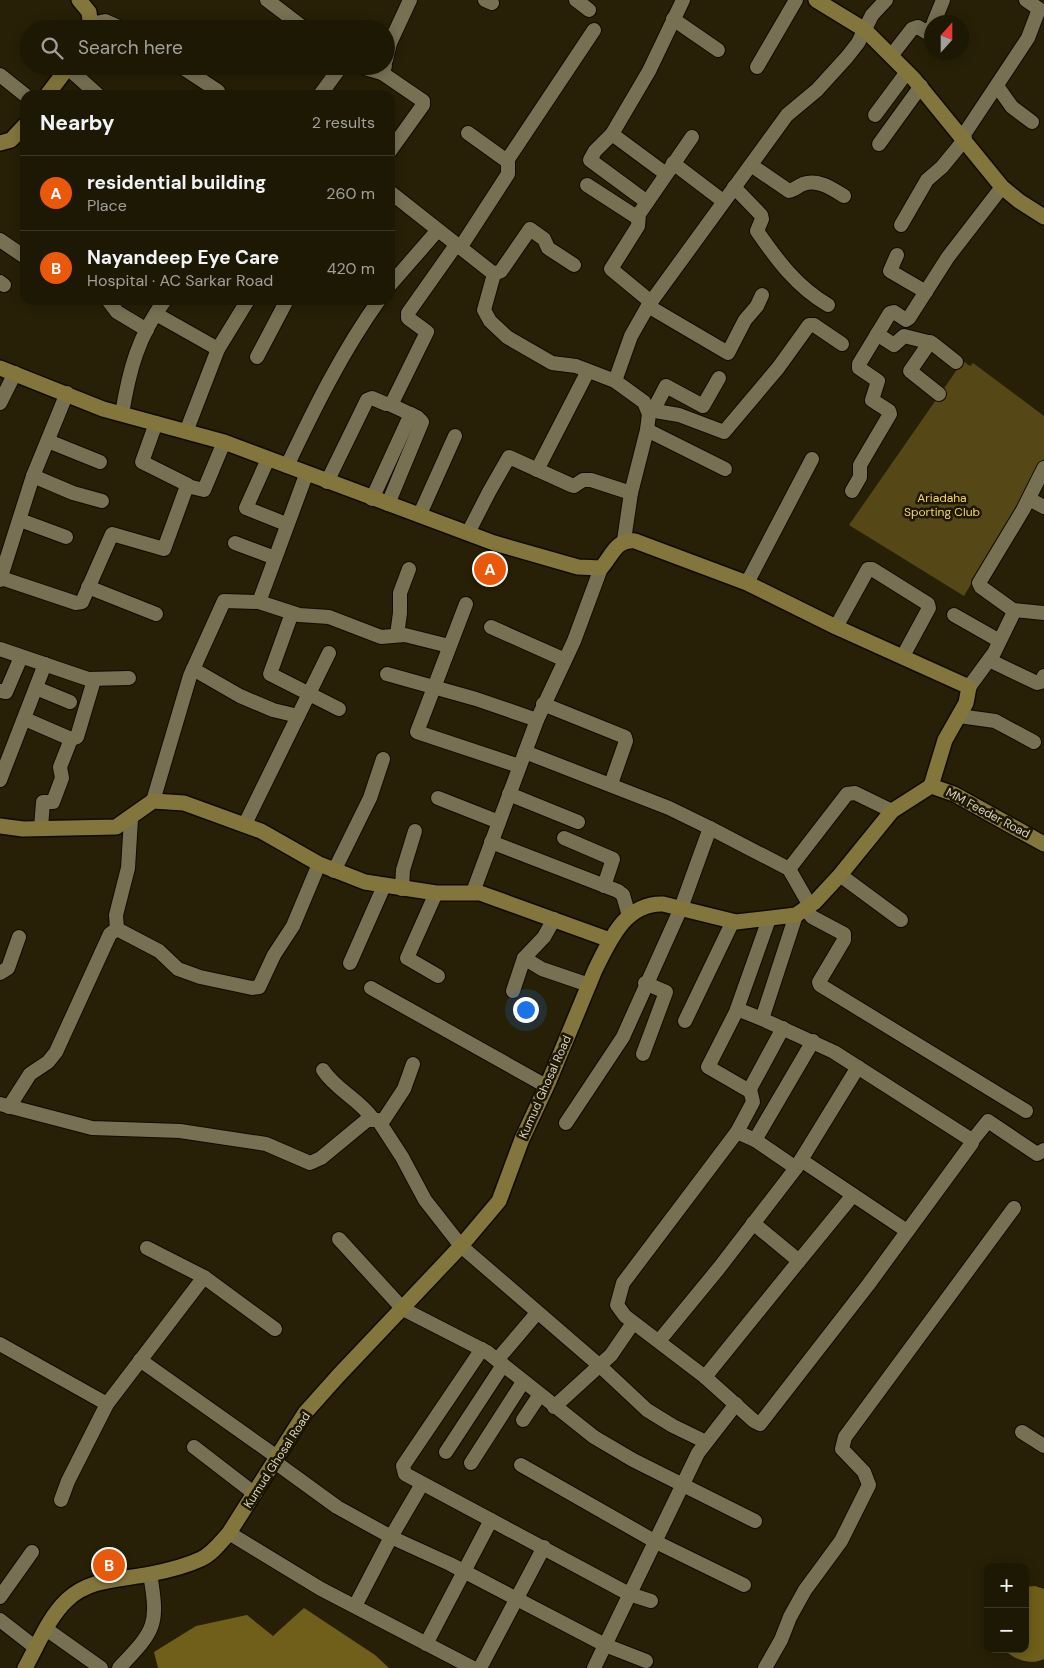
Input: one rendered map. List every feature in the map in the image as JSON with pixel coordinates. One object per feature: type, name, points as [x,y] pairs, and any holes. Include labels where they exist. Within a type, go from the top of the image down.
[{"type":"street","points":[[79,0],[89,12],[90,20]]},
{"type":"street","points":[[267,0],[293,20]]},
{"type":"street","points":[[395,32],[410,0]]},
{"type":"street","points":[[576,0],[589,10]]},
{"type":"street","points":[[647,202],[590,162],[595,151],[612,134],[649,71],[683,0]]},
{"type":"street","points":[[757,67],[796,0]]},
{"type":"street","points":[[816,0],[865,30],[920,86],[964,137],[1002,187],[1018,201],[1044,217]]},
{"type":"street","points":[[615,381],[631,336],[650,304],[723,201],[787,115],[821,86],[853,51],[872,15],[886,0]]},
{"type":"street","points":[[937,15],[943,0]]},
{"type":"street","points":[[901,225],[927,180],[942,166],[964,137],[1028,38],[1033,4]]},
{"type":"street","points":[[673,20],[718,50]]},
{"type":"street","points":[[891,56],[912,29],[918,27],[924,31]]},
{"type":"street","points":[[391,405],[427,332],[407,315],[458,247],[508,174],[507,161],[594,30]]},
{"type":"street","points":[[875,115],[907,72]]},
{"type":"street","points":[[0,75],[20,91]]},
{"type":"street","points":[[51,90],[62,75]]},
{"type":"street","points":[[77,75],[93,90]]},
{"type":"street","points":[[194,75],[216,90]]},
{"type":"street","points":[[324,90],[335,75]]},
{"type":"street","points":[[393,75],[423,101],[423,105],[395,144]]},
{"type":"street","points":[[878,144],[920,86]]},
{"type":"street","points":[[997,86],[1012,106],[1032,122]]},
{"type":"street","points":[[0,143],[11,140],[20,130]]},
{"type":"street","points":[[468,133],[507,161]]},
{"type":"street","points":[[612,134],[723,201]]},
{"type":"street","points":[[692,137],[647,202],[638,218],[639,224],[611,269],[650,304],[728,354],[744,320],[757,306],[762,296]]},
{"type":"street","points":[[751,165],[789,191],[805,184],[819,183],[844,196]]},
{"type":"street","points":[[588,185],[638,218]]},
{"type":"street","points":[[734,186],[761,215],[757,231],[783,268],[810,294],[828,305]]},
{"type":"street","points":[[852,491],[860,476],[860,465],[890,414],[889,411],[872,400],[878,381],[858,366],[890,312],[894,312],[906,320],[909,318],[956,245],[1002,187]]},
{"type":"street","points":[[395,196],[494,274]]},
{"type":"street","points":[[494,274],[501,271],[530,229],[544,239],[547,247],[574,266]]},
{"type":"street","points":[[395,278],[437,231]]},
{"type":"street","points":[[0,240],[20,254]]},
{"type":"street","points":[[897,255],[890,270],[926,292]]},
{"type":"street","points":[[494,274],[484,310],[490,321],[507,338],[552,363],[588,371],[615,381],[638,396],[651,410],[679,415],[724,432],[778,368],[808,325],[814,325],[842,344]]},
{"type":"street","points":[[112,305],[117,312],[147,330]]},
{"type":"street","points":[[122,414],[132,362],[147,330],[162,305]]},
{"type":"street","points":[[186,432],[218,349],[245,305]]},
{"type":"street","points":[[257,357],[285,305]]},
{"type":"street","points":[[287,466],[321,396],[358,329],[375,305]]},
{"type":"street","points":[[156,314],[218,349]]},
{"type":"street","points":[[877,334],[894,345],[904,336],[930,342],[956,362]]},
{"type":"street","points":[[930,342],[910,371],[939,394]]},
{"type":"street","points":[[0,368],[67,393],[103,409],[224,442],[306,475],[420,514],[468,533],[578,567],[601,568]]},
{"type":"street","points":[[537,470],[588,371]]},
{"type":"street","points":[[0,404],[15,373]]},
{"type":"street","points":[[473,892],[536,720],[565,660],[601,568],[624,540],[631,493],[648,430],[651,410],[666,386],[703,406],[719,378]]},
{"type":"street","points":[[67,393],[33,476],[0,579],[76,603],[82,602],[112,534],[164,549],[188,485]]},
{"type":"street","points":[[327,482],[367,400],[372,398],[411,414],[421,419],[422,423],[388,504]]},
{"type":"street","points":[[372,499],[411,414]]},
{"type":"street","points":[[156,423],[142,462],[188,485],[204,490],[224,442]]},
{"type":"street","points":[[648,430],[725,469]]},
{"type":"street","points":[[420,514],[455,436]]},
{"type":"street","points":[[48,441],[100,462]]},
{"type":"street","points":[[468,533],[506,459],[509,457],[574,486],[583,480],[591,480],[631,493]]},
{"type":"street","points":[[268,459],[246,508],[286,524]]},
{"type":"street","points":[[747,583],[812,459]]},
{"type":"street","points":[[1044,468],[1029,499],[979,583],[981,587],[1013,610],[1044,613]]},
{"type":"street","points":[[259,602],[286,524],[306,475]]},
{"type":"street","points":[[33,476],[102,501]]},
{"type":"street","points":[[1029,499],[1044,508]]},
{"type":"street","points":[[20,520],[66,537]]},
{"type":"street","points":[[624,540],[635,541],[747,583],[836,627],[904,656],[969,687]]},
{"type":"street","points":[[235,543],[275,558]]},
{"type":"street","points":[[397,635],[400,618],[400,593],[410,569]]},
{"type":"street","points":[[836,627],[868,569],[872,569],[928,604],[929,608],[904,656]]},
{"type":"street","points":[[88,587],[156,614]]},
{"type":"street","points":[[0,826],[23,829],[116,828],[131,819],[153,801],[192,669],[223,602],[259,602],[292,613],[329,617],[381,637],[397,635],[416,637],[449,646]]},
{"type":"street","points":[[466,604],[417,733],[519,766]]},
{"type":"street","points":[[762,1019],[801,912],[840,875],[892,811],[931,786],[945,740],[966,704],[969,687],[989,660],[1012,616],[1013,610]]},
{"type":"street","points":[[292,613],[270,674],[339,709]]},
{"type":"street","points":[[954,615],[998,640]]},
{"type":"street","points":[[491,627],[565,660]]},
{"type":"street","points":[[0,649],[94,680],[129,678]]},
{"type":"street","points":[[245,824],[329,653]]},
{"type":"street","points":[[0,691],[6,692],[21,657]]},
{"type":"street","points":[[989,660],[1036,683],[1042,682],[1044,676]]},
{"type":"street","points":[[0,780],[45,664]]},
{"type":"street","points":[[192,669],[240,696],[273,710],[298,716]]},
{"type":"street","points":[[388,674],[506,708],[536,720]]},
{"type":"street","points":[[25,719],[71,739],[77,737],[94,680]]},
{"type":"street","points":[[36,688],[70,702]]},
{"type":"street","points":[[543,704],[625,737],[626,740],[611,784]]},
{"type":"street","points":[[959,716],[995,721],[1034,742]]},
{"type":"street","points":[[41,828],[43,802],[53,802],[62,778],[60,767],[71,739]]},
{"type":"street","points":[[525,752],[611,784],[710,828],[789,869],[810,904],[801,912]]},
{"type":"street","points":[[334,871],[370,798],[383,759]]},
{"type":"street","name":"MM Feeder Road","points":[[931,786],[954,794],[1044,844]]},
{"type":"street","points":[[789,869],[847,794],[855,793],[892,811]]},
{"type":"street","points":[[509,794],[578,822]]},
{"type":"street","points":[[438,798],[498,822]]},
{"type":"street","points":[[153,801],[184,803],[245,824],[273,836],[319,864],[365,882],[436,893],[473,892],[610,940]]},
{"type":"street","points":[[117,929],[116,915],[128,868],[131,819]]},
{"type":"street","points":[[566,1123],[623,1037],[645,983],[681,908],[710,828]]},
{"type":"street","points":[[402,889],[403,870],[415,831]]},
{"type":"street","points":[[564,838],[613,859],[604,886]]},
{"type":"street","points":[[491,842],[621,892],[629,916]]},
{"type":"street","points":[[117,929],[160,951],[178,970],[200,977],[256,988],[262,983],[276,950],[291,930],[319,864]]},
{"type":"street","points":[[840,875],[900,920]]},
{"type":"street","points":[[350,964],[384,886]]},
{"type":"street","points":[[436,893],[408,958],[409,961],[438,976]]},
{"type":"street","name":"Kumud Ghosal Road","points":[[25,1668],[46,1629],[61,1607],[76,1593],[101,1580],[150,1574],[201,1559],[208,1555],[229,1533],[306,1413],[338,1376],[461,1246],[499,1201],[522,1139],[589,985],[610,940],[629,916],[655,904],[681,908],[733,921],[769,919],[801,912]]},
{"type":"street","points":[[801,912],[842,933],[844,936],[819,982],[820,985],[1026,1111]]},
{"type":"street","points":[[513,991],[524,958],[544,937],[554,919]]},
{"type":"street","points":[[750,1089],[708,1067],[737,1010],[769,919]]},
{"type":"street","points":[[685,1021],[733,921]]},
{"type":"street","points":[[117,929],[110,934],[52,1058],[30,1074],[5,1106],[92,1128],[180,1131],[266,1144],[310,1162],[321,1158],[367,1120],[377,1121]]},
{"type":"street","points":[[0,973],[8,968],[19,937]]},
{"type":"street","points":[[524,958],[542,968],[589,985]]},
{"type":"street","points":[[643,1054],[666,992],[645,983]]},
{"type":"street","points":[[371,988],[546,1086]]},
{"type":"street","points":[[737,1010],[813,1041],[858,1067],[972,1141]]},
{"type":"street","points":[[783,1028],[750,1089],[753,1102],[737,1132],[623,1283],[617,1305],[633,1323],[705,1377],[757,1424],[762,1423],[988,1121],[1037,1154],[1044,1150]]},
{"type":"street","points":[[755,1140],[813,1041]]},
{"type":"street","points":[[377,1121],[404,1089],[413,1064]]},
{"type":"street","points":[[659,1341],[754,1223],[798,1164],[858,1067]]},
{"type":"street","points":[[323,1070],[332,1083],[360,1103],[377,1121],[425,1200],[461,1246],[600,1366],[646,1410],[706,1442]]},
{"type":"street","points":[[737,1132],[755,1140],[853,1195],[907,1231]]},
{"type":"street","points":[[705,1377],[853,1195]]},
{"type":"street","points":[[765,1668],[805,1590],[841,1541],[869,1486],[864,1472],[842,1449],[845,1437],[1014,1208]]},
{"type":"street","points":[[754,1223],[799,1261]]},
{"type":"street","points":[[340,1239],[403,1309],[482,1350],[594,1437],[681,1485],[755,1521]]},
{"type":"street","points":[[147,1248],[204,1277],[275,1329]]},
{"type":"street","points":[[61,1500],[68,1481],[107,1404],[204,1277]]},
{"type":"street","points":[[446,1452],[500,1363],[537,1313]]},
{"type":"street","points":[[554,1407],[611,1355],[633,1323]]},
{"type":"street","points":[[0,1344],[107,1404]]},
{"type":"street","points":[[482,1350],[403,1466],[405,1474],[629,1594],[651,1602]]},
{"type":"street","points":[[140,1360],[276,1459],[337,1507],[391,1537],[464,1571],[605,1645],[646,1662]]},
{"type":"street","points":[[471,1463],[523,1382]]},
{"type":"street","points":[[523,1420],[539,1396]]},
{"type":"street","points":[[594,1668],[656,1542],[681,1485],[706,1442],[736,1404]]},
{"type":"street","points":[[1022,1432],[1044,1446]]},
{"type":"street","points":[[194,1447],[255,1494]]},
{"type":"street","points":[[521,1465],[656,1542],[744,1585]]},
{"type":"street","points":[[355,1606],[391,1537],[422,1484]]},
{"type":"street","points":[[426,1644],[491,1520]]},
{"type":"street","points":[[229,1533],[355,1606],[473,1668]]},
{"type":"street","points":[[480,1668],[544,1548]]},
{"type":"street","points":[[0,1597],[32,1552]]},
{"type":"street","points":[[119,1668],[150,1634],[156,1607],[150,1574]]},
{"type":"street","points":[[0,1620],[36,1648]]},
{"type":"street","points":[[46,1629],[101,1668]]},
{"type":"green space","name":"Ariadaha Sporting Club","points":[[963,361],[970,366],[973,363],[1044,416],[1044,461],[964,596],[849,525]]},
{"type":"shaded area","points":[[1035,1586],[1044,1589],[1044,1659],[1033,1662],[1027,1662],[1008,1653],[1029,1653],[1029,1587]]},
{"type":"shaded area","points":[[304,1608],[375,1655],[389,1668],[158,1668],[154,1652],[196,1626],[247,1615],[273,1636]]},
{"type":"place","name":"residential building","points":[[490,569]]},
{"type":"place","name":"Nayandeep Eye Care","points":[[109,1565]]}]
